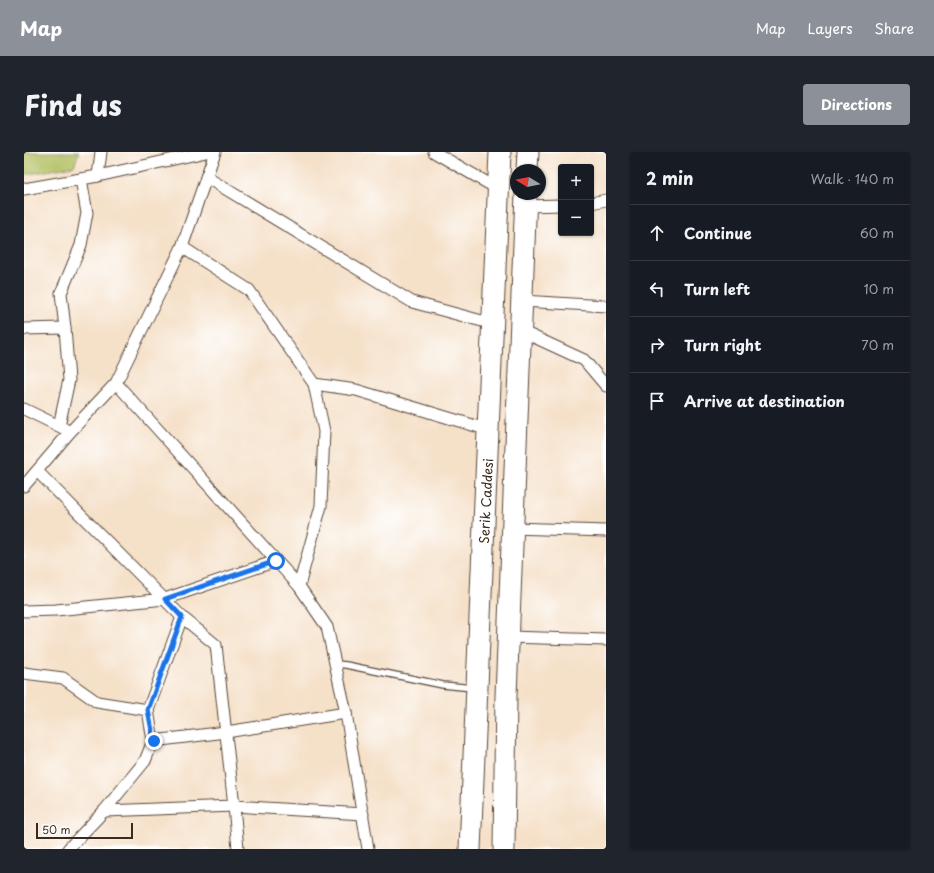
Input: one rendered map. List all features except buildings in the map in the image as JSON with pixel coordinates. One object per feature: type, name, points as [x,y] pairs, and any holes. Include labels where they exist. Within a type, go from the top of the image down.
[{"type":"highway","name":"Serik Caddesi","points":[[470,849],[500,152]]},
{"type":"highway","points":[[527,164],[528,152]]},
{"type":"highway","name":"Serik Caddesi","points":[[504,849],[506,696],[526,200]]},
{"type":"street","points":[[98,176],[101,152]]},
{"type":"street","points":[[24,189],[98,176],[206,152]]},
{"type":"street","points":[[24,486],[70,432],[116,384],[182,247],[215,152]]},
{"type":"street","points":[[434,152],[498,189]]},
{"type":"street","points":[[206,177],[412,302],[493,324]]},
{"type":"street","points":[[59,426],[68,380],[61,293],[81,245],[87,213],[81,179]]},
{"type":"street","points":[[526,200],[558,205]]},
{"type":"street","points":[[594,202],[606,200]]},
{"type":"street","points":[[182,247],[249,290],[314,384],[324,431],[321,506],[300,586]]},
{"type":"street","points":[[522,301],[606,306]]},
{"type":"street","points":[[24,330],[65,328]]},
{"type":"street","points":[[521,331],[584,360],[606,386]]},
{"type":"street","points":[[116,384],[300,586],[327,627],[346,713],[368,849]]},
{"type":"street","points":[[314,384],[356,390],[489,430]]},
{"type":"street","points":[[24,409],[70,432]]},
{"type":"street","points":[[37,471],[182,617],[216,645],[238,849]]},
{"type":"street","points":[[512,528],[606,531]]},
{"type":"street","points":[[24,611],[56,610],[165,599],[276,561]]},
{"type":"street","points":[[68,849],[104,811],[145,761],[154,741],[148,710],[182,617]]},
{"type":"street","points":[[509,637],[606,640]]},
{"type":"street","points":[[24,673],[63,678],[97,702],[148,710]]},
{"type":"street","points":[[154,741],[226,732],[346,713]]},
{"type":"street","points":[[104,811],[234,806],[363,814]]},
{"type":"lane","points":[[335,664],[443,685],[477,688]]},
{"type":"green space","points":[[24,152],[79,152],[74,166],[24,175]]},
{"type":"route","points":[[154,741],[148,710],[182,617],[165,599],[276,561]]}]
